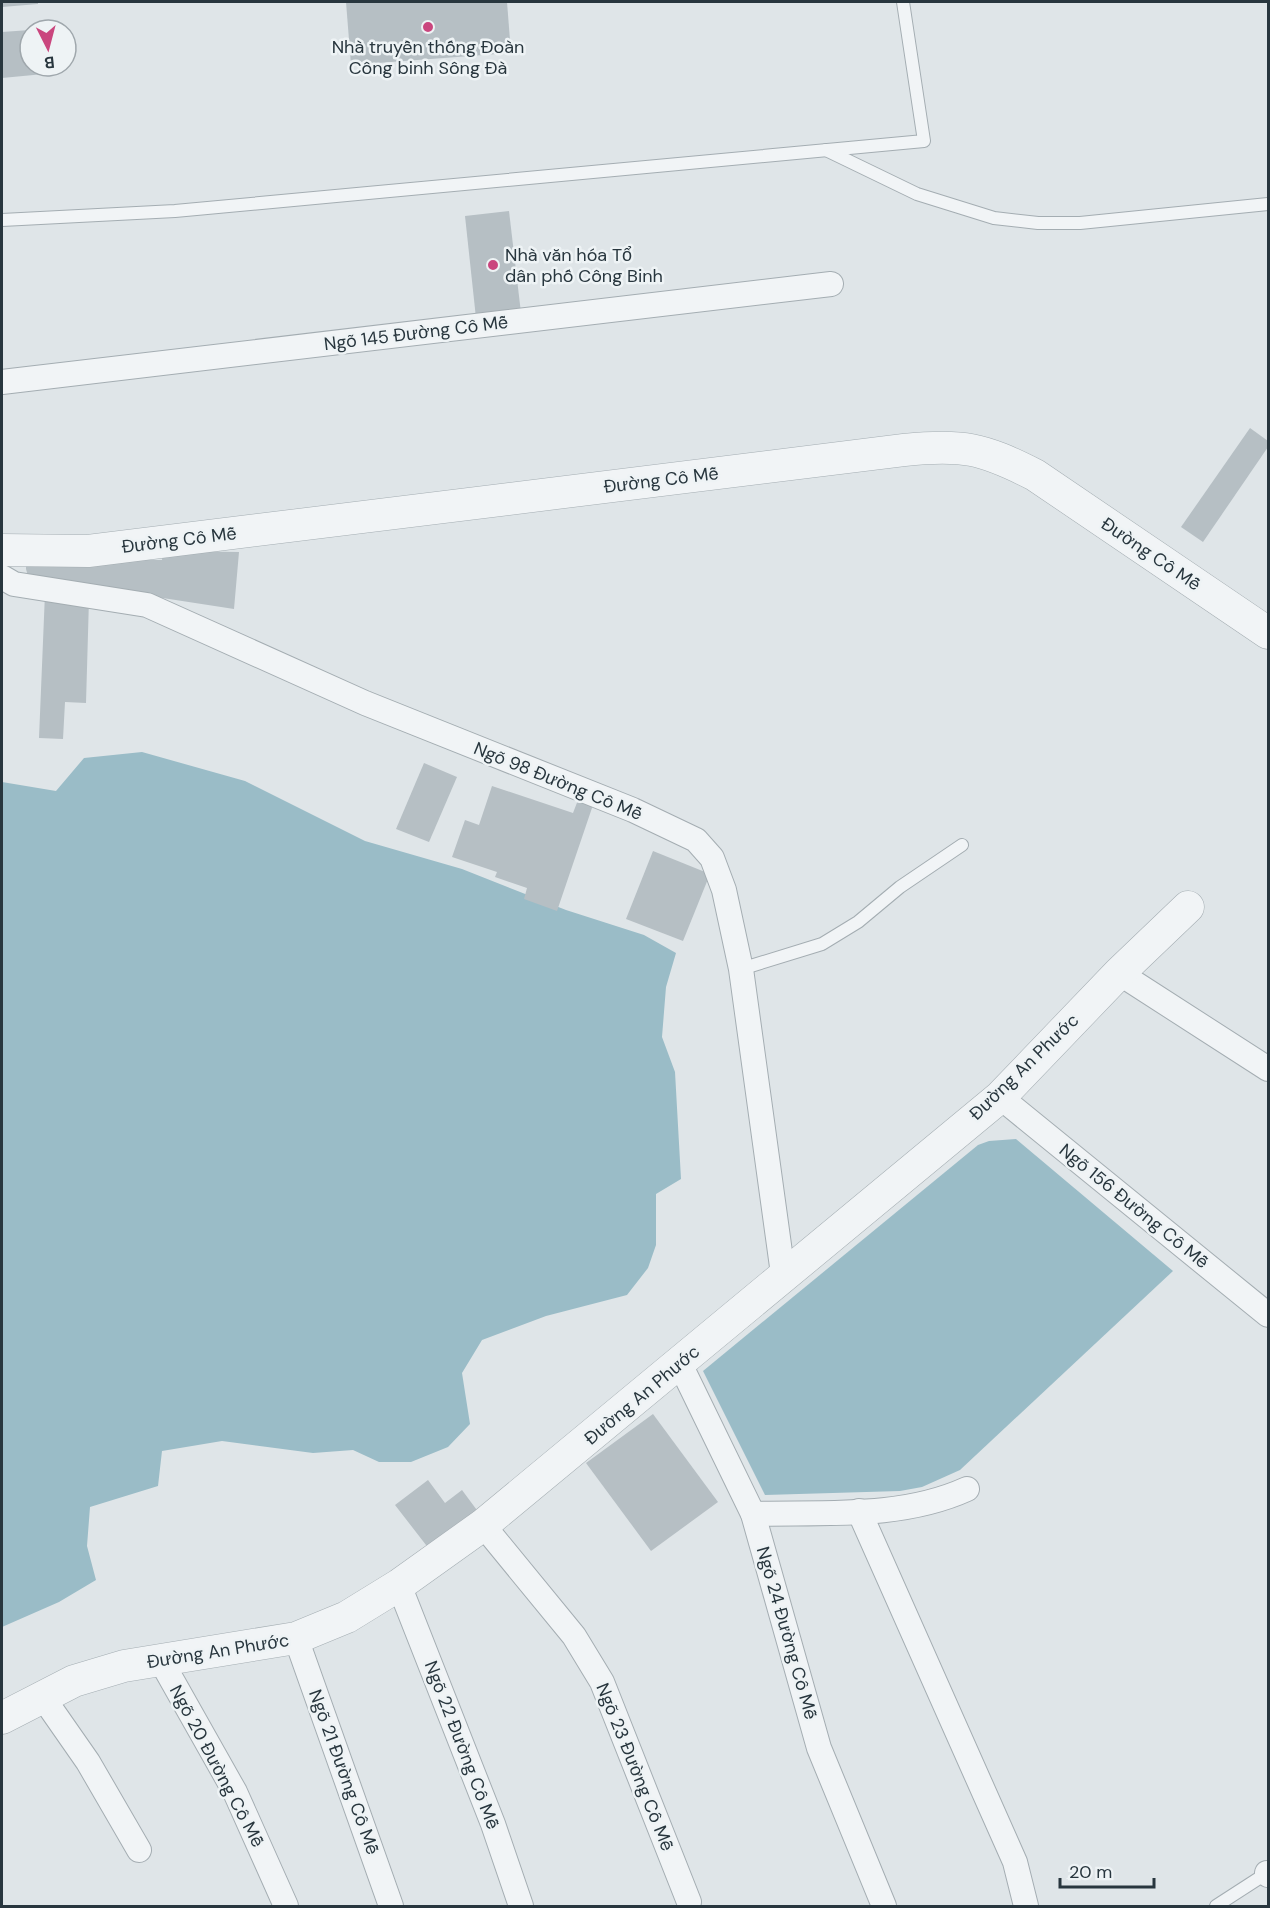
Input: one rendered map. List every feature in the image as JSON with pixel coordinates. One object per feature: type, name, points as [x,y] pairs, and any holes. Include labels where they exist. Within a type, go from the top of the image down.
[{"type":"street","name":"Ngõ 145 Đường Cô Mễ","points":[[2,382],[831,284]]},
{"type":"street","name":"Đường Cô Mễ","points":[[2,550],[88,551],[904,450],[935,447],[976,449],[994,454],[1035,475],[1269,633]]},
{"type":"street","name":"Ngõ 98 Đường Cô Mễ","points":[[2,577],[14,584],[147,605],[365,703],[633,810],[696,840],[712,858],[724,890],[741,969],[783,1274]]},
{"type":"street","name":"Đường An Phước","points":[[2,1718],[74,1681],[114,1669],[160,1659],[296,1638],[347,1617],[399,1585],[483,1525],[680,1364],[783,1274],[1000,1097],[1119,973],[1188,907]]},
{"type":"street","points":[[1119,973],[1269,1069]]},
{"type":"street","name":"Ngõ 156 Đường Cô Mễ","points":[[1000,1097],[1269,1315]]},
{"type":"street","name":"Ngõ 24 Đường Cô Mễ","points":[[680,1364],[753,1514],[819,1748],[884,1906]]},
{"type":"street","points":[[753,1514],[904,1509],[949,1497],[967,1489]]},
{"type":"street","points":[[859,1511],[1015,1862],[1026,1906]]},
{"type":"street","name":"Ngõ 23 Đường Cô Mễ","points":[[483,1525],[574,1636],[602,1682],[689,1902]]},
{"type":"street","name":"Ngõ 22 Đường Cô Mễ","points":[[399,1585],[494,1824],[521,1906]]},
{"type":"street","name":"Ngõ 21 Đường Cô Mễ","points":[[296,1638],[391,1906]]},
{"type":"street","name":"Ngõ 20 Đường Cô Mễ","points":[[160,1659],[235,1792],[286,1906]]},
{"type":"street","points":[[42,1696],[88,1762],[139,1850]]},
{"type":"lane","points":[[2,220],[175,211],[924,141],[903,2]]},
{"type":"lane","points":[[826,150],[917,194],[994,218],[1038,223],[1080,223],[1269,204]]},
{"type":"lane","points":[[741,969],[822,944],[858,922],[900,887],[963,845]]},
{"type":"lane","points":[[1216,1906],[1268,1874]]},
{"type":"water","points":[[142,752],[245,781],[365,841],[462,869],[566,910],[644,935],[676,953],[666,987],[662,1037],[675,1072],[681,1179],[656,1194],[656,1245],[648,1268],[627,1295],[546,1316],[482,1340],[462,1373],[470,1424],[448,1447],[411,1462],[379,1462],[353,1450],[313,1453],[222,1441],[162,1451],[158,1486],[90,1507],[87,1546],[96,1580],[59,1602],[2,1627],[2,782],[56,791],[84,758]]},
{"type":"water","points":[[1016,1139],[1173,1271],[960,1470],[922,1487],[900,1491],[765,1495],[703,1371],[978,1145],[989,1141]]},
{"type":"building","points":[[2,2],[38,2],[38,4],[2,7]]},
{"type":"building","name":"Nhà truyền thống Đoàn Công binh Sông Đà","points":[[346,2],[507,2],[511,53],[351,65]]},
{"type":"building","points":[[18,31],[18,76],[2,78],[2,32]]},
{"type":"building","name":"Nhà văn hóa Tổ dân phố Công Binh","points":[[509,211],[521,313],[476,318],[465,216]]},
{"type":"building","points":[[1250,428],[1268,441],[1268,447],[1203,542],[1181,527]]},
{"type":"building","points":[[163,551],[239,552],[234,609],[33,578],[28,576],[26,569],[26,564],[150,554],[150,560],[162,560]]},
{"type":"building","points":[[45,593],[89,599],[86,703],[65,702],[63,739],[39,738]]},
{"type":"building","points":[[424,763],[457,777],[429,842],[396,829]]},
{"type":"building","points":[[492,786],[573,813],[578,800],[593,805],[557,911],[524,899],[527,888],[495,877],[497,872],[452,857],[465,820],[479,825]]},
{"type":"building","points":[[653,851],[710,874],[683,941],[626,919]]},
{"type":"building","points":[[653,1414],[718,1502],[651,1551],[586,1463]]},
{"type":"building","points":[[428,1480],[445,1503],[462,1490],[482,1517],[433,1554],[395,1505]]},
{"type":"place","name":"Nhà truyền thống Đoàn Công binh Sông Đà","points":[[428,27]]},
{"type":"place","name":"Nhà văn hóa Tổ dân phố Công Binh","points":[[493,265]]}]
